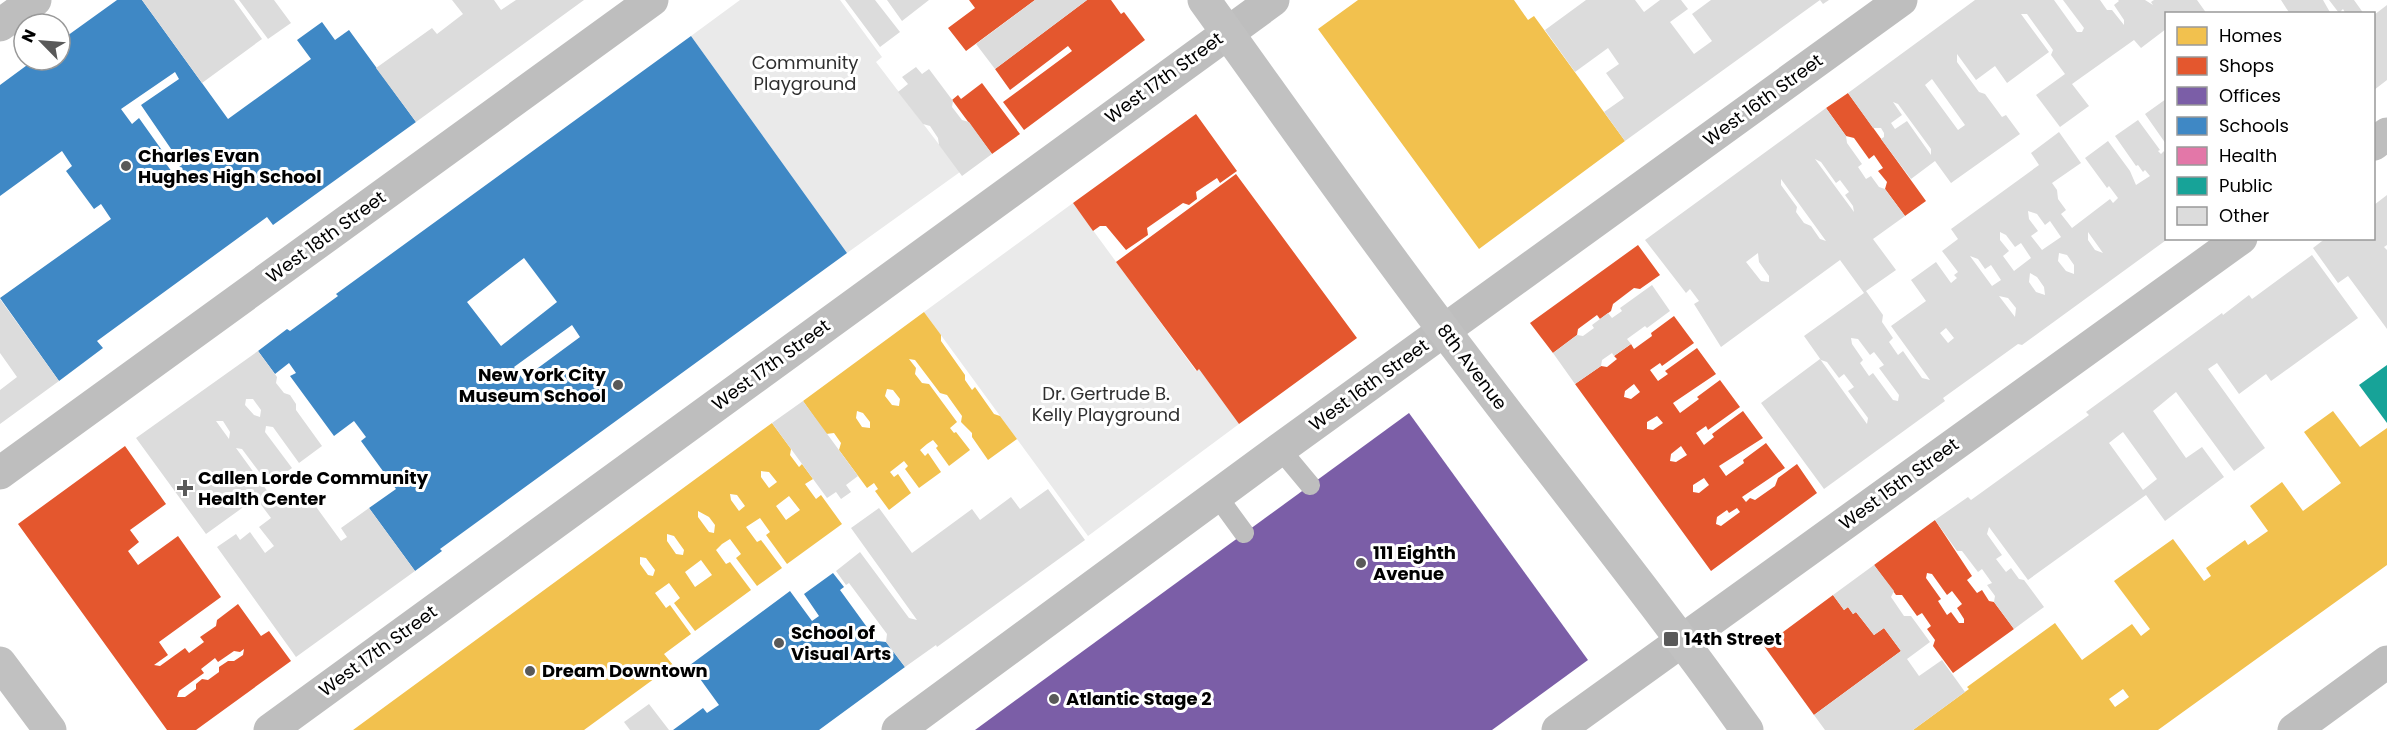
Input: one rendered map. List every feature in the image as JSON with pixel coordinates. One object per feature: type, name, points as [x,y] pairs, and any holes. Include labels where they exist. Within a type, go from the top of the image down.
[{"type":"main road","name":"8th Avenue","points":[[1204,0],[1444,331],[1682,640],[1747,730]]},
{"type":"main road","points":[[0,663],[51,730]]},
{"type":"street","points":[[0,26],[35,0]]},
{"type":"street","name":"West 18th Street","points":[[0,473],[652,0]]},
{"type":"street","name":"West 17th Street","points":[[270,730],[1273,0]]},
{"type":"street","name":"West 16th Street","points":[[898,730],[1280,449],[1900,0]]},
{"type":"street","name":"West 15th Street","points":[[1558,730],[2238,240]]},
{"type":"street","points":[[2294,730],[2387,662]]},
{"type":"lane","points":[[1280,449],[1310,485]]},
{"type":"lane","points":[[1217,496],[1244,533]]},
{"type":"green space","name":"Community Playground","points":[[740,0],[840,0],[882,57],[876,62],[960,172],[847,253],[691,36]]},
{"type":"green space","name":"Dr. Gertrude B. Kelly Playground","points":[[1073,203],[1196,371],[1199,369],[1239,424],[1088,536],[924,312]]},
{"type":"building: Homes","points":[[1358,0],[1514,0],[1528,20],[1534,16],[1625,141],[1479,249],[1318,29]]},
{"type":"building: Homes","points":[[924,312],[941,335],[941,341],[965,375],[965,380],[972,390],[975,387],[994,414],[1000,416],[1017,439],[988,460],[972,437],[972,433],[961,422],[962,416],[947,395],[940,393],[915,360],[909,359],[916,368],[915,374],[922,383],[929,384],[957,422],[950,428],[970,450],[949,466],[933,440],[927,444],[920,450],[925,456],[928,453],[941,472],[919,488],[905,469],[908,466],[904,461],[890,472],[894,477],[898,474],[911,493],[889,510],[875,491],[878,489],[874,483],[867,488],[839,450],[841,443],[834,433],[826,434],[803,401]],"holes":[[[887,389],[893,390],[900,399],[899,406],[892,405],[885,396]],[[857,411],[863,413],[870,422],[870,428],[862,427],[856,418]]]},
{"type":"building: Homes","points":[[2333,411],[2360,447],[2387,428],[2387,565],[2158,730],[1913,730],[1969,689],[1967,687],[2055,623],[2082,660],[2132,624],[2141,636],[2150,629],[2114,581],[2173,539],[2204,581],[2211,576],[2206,568],[2245,540],[2248,545],[2268,531],[2250,506],[2282,482],[2303,511],[2341,483],[2304,432]],"holes":[[[2123,689],[2129,697],[2115,707],[2109,699]]]},
{"type":"building: Homes","points":[[772,423],[791,449],[790,455],[799,467],[802,464],[813,479],[805,484],[816,499],[821,495],[842,524],[787,564],[766,535],[770,532],[760,518],[746,527],[757,542],[761,540],[782,568],[757,586],[736,558],[741,554],[730,539],[722,544],[716,550],[726,564],[730,562],[751,590],[695,631],[674,603],[680,598],[669,583],[655,593],[666,608],[670,605],[691,634],[664,654],[673,665],[584,730],[353,730]],"holes":[[[761,471],[769,472],[777,482],[769,488],[761,477]],[[730,494],[737,495],[745,506],[739,511],[731,500]],[[789,496],[800,510],[786,520],[776,506]],[[698,511],[709,517],[715,525],[714,533],[709,532],[698,517]],[[667,534],[674,536],[684,550],[683,555],[676,554],[667,541]],[[640,557],[646,558],[655,570],[653,576],[648,575],[640,564]],[[701,560],[712,575],[695,587],[685,572]]]},
{"type":"building: Shops","points":[[969,0],[1035,0],[966,51],[948,28],[975,8]]},
{"type":"building: Shops","points":[[1087,0],[1111,0],[1121,14],[1124,12],[1145,40],[1024,130],[1003,102],[1072,51],[1068,46],[1010,90],[995,69]]},
{"type":"building: Shops","points":[[982,83],[1020,134],[992,154],[952,100],[958,95],[961,99]]},
{"type":"building: Shops","points":[[1848,93],[1926,201],[1905,216],[1885,189],[1887,182],[1878,171],[1883,168],[1874,155],[1869,159],[1854,138],[1846,136],[1826,108]]},
{"type":"building: Shops","points":[[1196,114],[1237,171],[1220,183],[1217,178],[1196,192],[1197,199],[1189,205],[1183,203],[1147,228],[1148,235],[1126,250],[1106,226],[1100,226],[1093,231],[1073,203]]},
{"type":"building: Shops","points":[[1236,174],[1357,338],[1239,424],[1116,262]]},
{"type":"building: Shops","points":[[1638,245],[1660,275],[1640,289],[1634,288],[1613,304],[1611,311],[1600,319],[1597,315],[1578,329],[1577,335],[1553,353],[1530,323]]},
{"type":"building: Shops","points":[[1674,316],[1694,343],[1662,366],[1660,363],[1650,370],[1658,381],[1668,374],[1665,371],[1697,348],[1716,374],[1673,403],[1680,413],[1720,380],[1740,407],[1708,430],[1706,426],[1696,433],[1704,445],[1714,437],[1712,434],[1743,411],[1763,438],[1719,466],[1726,476],[1766,443],[1785,468],[1742,497],[1746,502],[1750,498],[1755,500],[1775,486],[1778,478],[1797,464],[1817,493],[1711,571],[1575,384],[1601,366],[1607,367],[1617,359],[1614,356],[1631,344],[1634,349],[1652,336],[1651,333]],"holes":[[[1634,384],[1640,392],[1631,399],[1624,397],[1625,391]],[[1657,416],[1663,423],[1653,430],[1647,429],[1647,422]],[[1681,446],[1687,455],[1676,462],[1670,461],[1671,454]],[[1704,478],[1709,485],[1699,493],[1693,492],[1693,485]],[[1737,508],[1740,512],[1721,526],[1716,524],[1717,517],[1727,510],[1729,513]]]},
{"type":"building: Shops","points":[[125,446],[166,504],[130,530],[139,542],[128,551],[138,565],[178,536],[221,597],[159,642],[168,655],[154,665],[160,666],[185,648],[189,653],[204,642],[200,637],[216,626],[217,620],[238,604],[261,636],[269,631],[291,661],[196,730],[167,730],[18,524]],"holes":[[[244,649],[243,655],[219,667],[219,672],[208,680],[202,679],[196,684],[196,689],[185,697],[177,697],[179,691],[204,673],[201,669],[215,658],[218,662],[234,651],[240,652]]]},
{"type":"building: Shops","points":[[1935,520],[1972,576],[1967,580],[1977,593],[1982,590],[1989,601],[1994,602],[2014,629],[1953,673],[1933,646],[1935,640],[1927,629],[1931,626],[1922,613],[1917,616],[1902,595],[1896,595],[1874,565]],"holes":[[[1927,573],[1932,574],[1947,595],[1952,591],[1962,604],[1957,608],[1964,623],[1959,623],[1951,612],[1947,615],[1938,601],[1941,599],[1926,578]]]},
{"type":"building: Shops","points":[[1833,595],[1844,610],[1848,607],[1853,614],[1856,612],[1874,635],[1884,628],[1901,651],[1814,715],[1764,646]]},
{"type":"building: Offices","name":"111 Eighth Avenue","points":[[1409,413],[1588,660],[1492,730],[975,730]]},
{"type":"building: Schools","points":[[117,0],[142,0],[228,119],[311,59],[297,40],[322,22],[335,40],[349,30],[416,122],[273,225],[267,217],[97,341],[103,348],[59,381],[0,298],[111,219],[101,204],[94,209],[66,171],[72,166],[62,151],[0,196],[0,85],[18,72],[72,72],[72,32]],"holes":[[[175,72],[179,79],[141,105],[182,165],[172,172],[162,158],[166,156],[139,118],[132,124],[121,109]]]},
{"type":"building: Schools","points":[[691,36],[847,253],[440,549],[442,551],[415,571],[369,508],[396,489],[361,441],[366,437],[354,421],[334,436],[290,376],[296,373],[289,363],[275,374],[258,351],[338,296],[336,294]],"holes":[[[524,258],[557,302],[501,346],[467,302]],[[572,325],[580,337],[523,379],[514,367]]]},
{"type":"building: Schools","name":"School of Visual Arts","points":[[833,573],[844,587],[840,590],[877,641],[886,642],[905,667],[819,730],[673,730],[703,708],[707,713],[719,705],[690,665],[790,591],[812,621],[819,616],[804,594]]},
{"type":"building: Health","name":"Callen Lorde Community Health Center","points":[[179,471],[201,498],[190,505],[170,479]]},
{"type":"building: Public","points":[[2387,365],[2387,423],[2359,385]]},
{"type":"building: Other","points":[[142,0],[234,0],[262,39],[202,83]]},
{"type":"building: Other","points":[[239,0],[274,0],[291,23],[268,39]]},
{"type":"building: Other","points":[[452,0],[494,0],[501,10],[516,0],[584,0],[416,122],[376,68],[432,28],[437,34],[463,14]]},
{"type":"building: Other","points":[[845,0],[875,0],[900,32],[880,47]]},
{"type":"building: Other","points":[[887,0],[929,0],[902,21]]},
{"type":"building: Other","points":[[1035,0],[1087,0],[995,69],[976,44]]},
{"type":"building: Other","points":[[1586,0],[1635,0],[1644,12],[1660,0],[1681,0],[1688,9],[1670,22],[1694,54],[1712,41],[1692,14],[1711,0],[1820,0],[1625,141],[1604,112],[1624,98],[1606,73],[1619,64],[1608,48],[1575,72],[1545,30]]},
{"type":"building: Other","points":[[1975,0],[2054,0],[2077,32],[2082,32],[2084,28],[2063,0],[2100,0],[2107,10],[2112,10],[2124,25],[2124,20],[2114,5],[2118,0],[2145,0],[2153,5],[2151,2],[2154,0],[2197,0],[2206,12],[2165,12],[2165,30],[2141,48],[2134,40],[2072,84],[2089,106],[2060,127],[2036,95],[2065,74],[2051,55],[2053,50],[2027,14],[2021,14],[2049,52],[2007,83],[1995,66],[1976,80],[1957,54],[1957,62],[1979,92],[1985,94],[2002,117],[2006,115],[2020,134],[1951,183],[1935,161],[1911,179],[1881,139],[1884,133],[1881,128],[1873,128],[1848,93]],"holes":[[[1932,79],[1965,125],[1958,130],[1925,85]],[[1893,102],[1898,104],[1931,149],[1931,155],[1907,121],[1895,129],[1891,123],[1902,115]]]},
{"type":"building: Other","points":[[2281,0],[2323,0],[2330,12],[2289,12]]},
{"type":"building: Other","points":[[2329,0],[2354,0],[2363,12],[2345,12],[2343,9],[2338,12]]},
{"type":"building: Other","points":[[2387,5],[2387,80],[2375,89],[2375,14]]},
{"type":"building: Other","points":[[916,67],[922,74],[929,69],[953,101],[952,107],[962,120],[969,122],[992,154],[962,176],[939,145],[938,138],[930,126],[923,124],[898,92],[908,84],[902,77]]},
{"type":"building: Other","points":[[2165,100],[2165,143],[2145,114]]},
{"type":"building: Other","points":[[1826,108],[1862,164],[1858,167],[1866,179],[1871,176],[1879,187],[1885,189],[1905,216],[1873,239],[1896,270],[1866,291],[1883,315],[1882,322],[1893,338],[1889,342],[1898,355],[1903,351],[1922,378],[1930,380],[1891,326],[1926,301],[1911,280],[1936,262],[1951,283],[1957,278],[1954,275],[1958,272],[1942,251],[1958,239],[1951,229],[2039,165],[2031,153],[2059,132],[2081,163],[2052,183],[2057,190],[2058,199],[2066,210],[2061,214],[2072,228],[2110,199],[2113,203],[2118,198],[2109,186],[2107,188],[2085,158],[2108,141],[2130,171],[2136,185],[2150,176],[2138,165],[2136,166],[2115,136],[2138,120],[2160,150],[2158,151],[2161,154],[2164,151],[2165,153],[2166,240],[2022,345],[2018,344],[1943,398],[1945,401],[1824,489],[1761,403],[1820,359],[1867,424],[1868,418],[1848,391],[1854,387],[1844,374],[1839,378],[1827,362],[1821,360],[1804,336],[1864,293],[1840,260],[1721,347],[1694,304],[1699,301],[1690,289],[1686,293],[1645,240]],"holes":[[[1815,159],[1821,162],[1836,183],[1840,180],[1849,192],[1845,195],[1853,206],[1854,212]],[[1781,179],[1826,241],[1820,239],[1811,226],[1804,223],[1796,212],[1797,207],[1781,185]],[[2028,211],[2037,214],[2045,225],[2050,221],[2061,237],[2042,250],[2031,236],[2038,231],[2029,219]],[[2000,232],[2006,235],[2015,247],[2021,243],[2031,258],[2014,271],[2003,256],[2009,251],[2000,240]],[[2088,232],[2103,253],[2095,250],[2088,240]],[[1758,253],[1759,262],[1769,276],[1769,282],[1761,281],[1746,262]],[[2059,253],[2067,255],[2074,265],[2074,274],[2066,271],[2058,261]],[[1970,256],[1978,259],[1985,269],[1991,265],[2001,280],[1992,286]],[[2030,273],[2037,277],[2044,287],[2045,295],[2036,292],[2029,282]],[[1999,296],[2008,298],[2016,308],[2015,317]],[[1946,328],[1954,338],[1948,343],[1940,333]],[[1851,338],[1858,339],[1870,355],[1874,352],[1884,365],[1879,368],[1899,395],[1898,401],[1893,400],[1873,373],[1869,376],[1860,363],[1863,360],[1852,344]]]},
{"type":"building: Other","points":[[2387,195],[2387,245],[2384,247],[2387,250],[2387,329],[2348,276],[2338,283],[2313,248],[2323,240],[2375,240],[2375,204]]},
{"type":"building: Other","points":[[2312,255],[2358,318],[2271,381],[2266,374],[2239,394],[2217,363],[2208,369],[2265,448],[2234,471],[2176,392],[2153,411],[2186,458],[2202,447],[2224,477],[2165,521],[2146,495],[2028,580],[1989,527],[1987,534],[2002,555],[1996,559],[2006,572],[2011,568],[2019,579],[2024,580],[2044,607],[2014,629],[1994,602],[1995,596],[1987,585],[1992,583],[1982,569],[1978,572],[1962,551],[1957,551],[1935,520],[1968,497],[1971,500],[2089,415],[2086,412],[2222,313],[2223,315],[2249,295],[2252,299]],"holes":[[[2123,432],[2157,479],[2143,490],[2109,443]]]},
{"type":"building: Other","points":[[1652,285],[1670,311],[1627,339],[1631,344],[1614,356],[1612,353],[1602,360],[1601,366],[1575,384],[1553,353],[1577,335],[1583,336],[1594,328],[1592,325],[1608,313],[1612,318],[1622,311],[1620,308]]},
{"type":"building: Other","points":[[0,299],[59,381],[0,424],[0,390],[17,377],[0,353]]},
{"type":"building: Other","points":[[258,351],[277,377],[276,383],[284,393],[290,395],[296,404],[296,410],[322,446],[299,463],[273,427],[266,426],[265,432],[292,468],[269,485],[242,449],[236,448],[276,503],[288,495],[293,502],[306,493],[341,541],[347,537],[341,528],[369,508],[415,571],[296,657],[217,547],[236,534],[240,540],[250,532],[265,553],[274,546],[259,527],[271,518],[256,498],[206,534],[136,438]],"holes":[[[246,399],[253,399],[261,410],[260,417],[254,415],[245,405]],[[216,421],[223,421],[230,432],[229,439]]]},
{"type":"building: Other","points":[[803,401],[858,476],[846,485],[851,492],[841,499],[836,492],[827,498],[772,423]]},
{"type":"building: Other","points":[[1048,489],[1085,540],[937,647],[936,645],[905,667],[886,642],[887,634],[849,583],[846,585],[836,571],[860,552],[909,618],[917,620],[851,528],[879,508],[912,553],[972,509],[980,520],[1011,497],[1020,509]]},
{"type":"building: Other","points":[[1874,565],[1894,591],[1891,597],[1904,616],[1911,616],[1930,642],[1907,659],[1919,676],[1942,660],[1965,692],[1913,730],[1825,730],[1814,715],[1901,651],[1884,628],[1874,635],[1856,612],[1853,614],[1848,607],[1844,610],[1833,595]]},
{"type":"building: Other","points":[[649,704],[669,730],[630,730],[624,722]]},
{"type":"place","name":"Charles Evan Hughes High School","points":[[126,166]]},
{"type":"place","name":"New York City Museum School","points":[[618,385]]},
{"type":"place","name":"Callen Lorde Community Health Center","points":[[185,488]]},
{"type":"place","name":"111 Eighth Avenue","points":[[1361,563]]},
{"type":"place","name":"14th Street","points":[[1671,639]]},
{"type":"place","name":"School of Visual Arts","points":[[779,643]]},
{"type":"place","name":"Dream Downtown","points":[[530,671]]},
{"type":"place","name":"Atlantic Stage 2","points":[[1054,699]]}]
